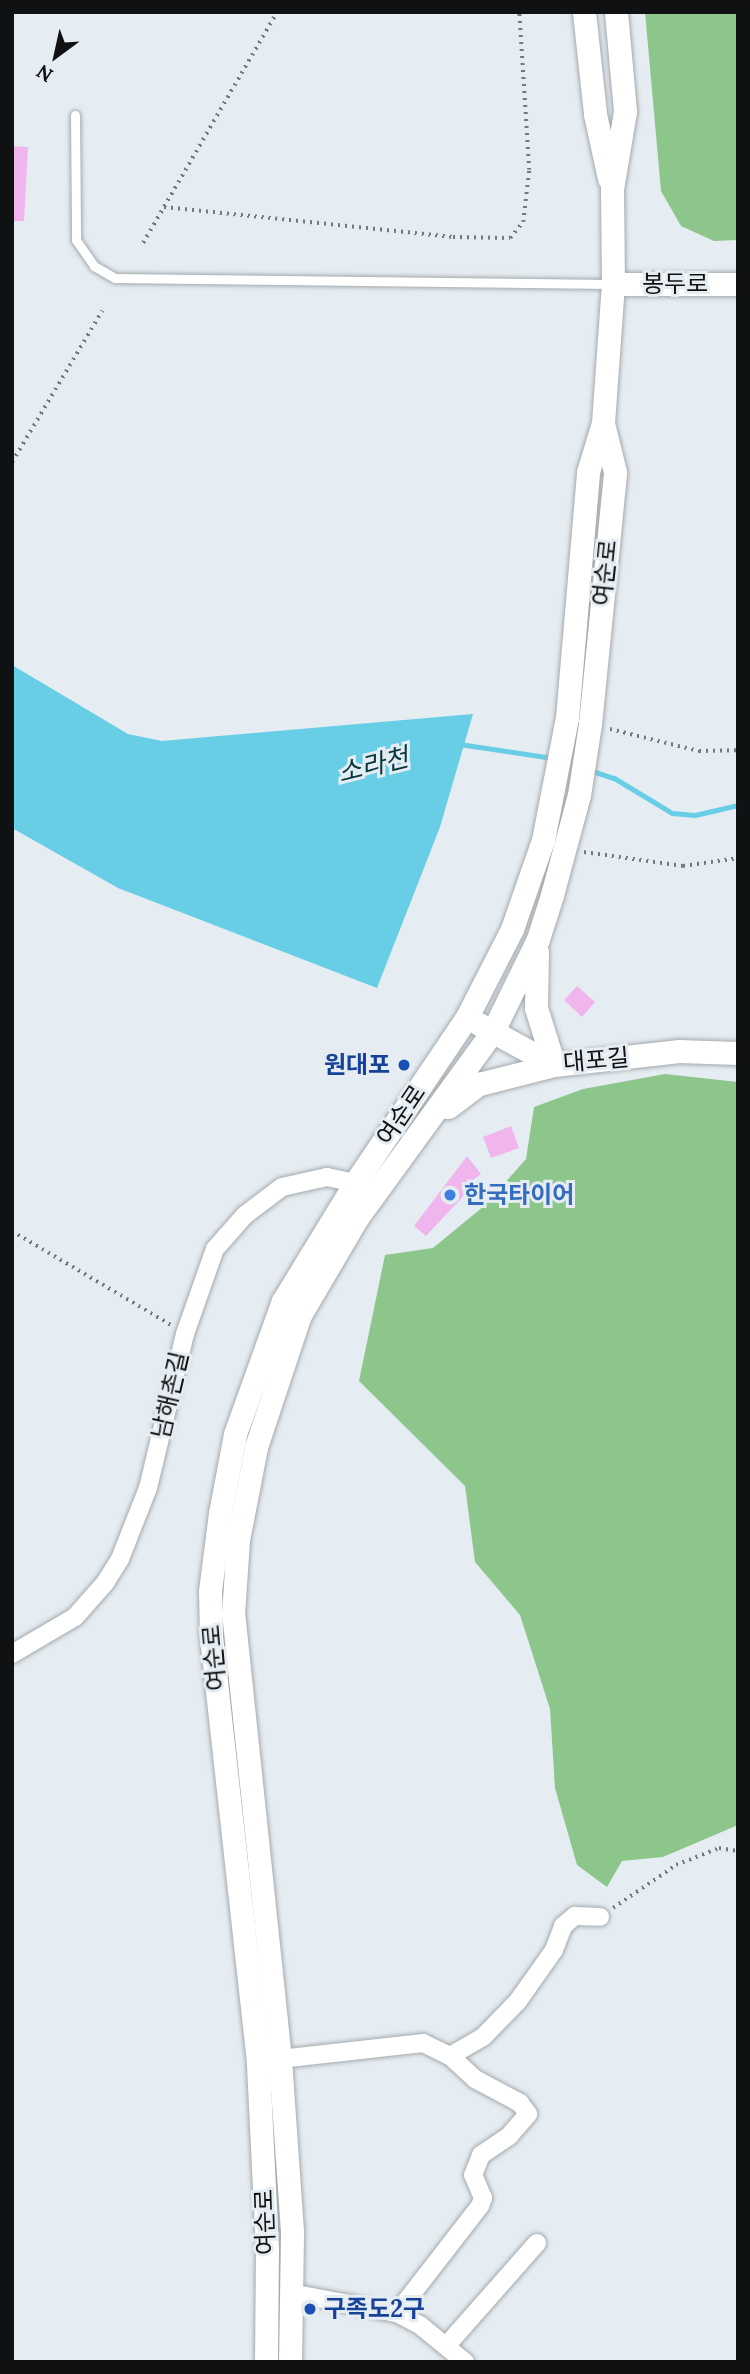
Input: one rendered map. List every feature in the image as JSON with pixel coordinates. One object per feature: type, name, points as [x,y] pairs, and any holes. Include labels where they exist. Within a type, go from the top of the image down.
[{"type":"street","name":"여순로","points":[[583,12],[594,114],[612,189]]},
{"type":"street","name":"여순로","points":[[567,793],[567,718],[588,472],[603,423],[612,284],[612,189],[625,111],[616,12]]},
{"type":"street","name":"봉두로","points":[[612,284],[738,284]]},
{"type":"street","name":"여순로","points":[[266,2362],[267,2249],[258,2062],[211,1637],[210,1591],[235,1434],[257,1364],[283,1301],[355,1183],[467,1017],[490,975],[567,793],[590,724],[615,472],[603,423]]},
{"type":"street","points":[[419,1133],[479,1084],[554,1065],[536,1008],[538,939],[565,849],[567,793]]},
{"type":"street","name":"여순로","points":[[290,2362],[292,2231],[280,2059],[233,1614],[238,1539],[256,1447],[300,1315],[357,1218],[493,1031],[538,939]]},
{"type":"street","name":"대포길","points":[[467,1017],[554,1065],[679,1051],[738,1053]]},
{"type":"street","name":"남해촌길","points":[[12,1654],[75,1617],[120,1559],[148,1488],[185,1334],[215,1249],[261,1200],[298,1182],[327,1177],[355,1183]]},
{"type":"street","points":[[450,2056],[484,2036],[519,2001],[554,1950],[563,1926],[575,1916],[600,1917]]},
{"type":"street","points":[[280,2059],[423,2043],[450,2056],[475,2079],[520,2103],[528,2114],[509,2136],[481,2155],[473,2175],[483,2198],[480,2206],[397,2313]]},
{"type":"street","points":[[447,2346],[537,2244]]},
{"type":"street","points":[[291,2293],[397,2313],[447,2346],[465,2362]]},
{"type":"lane","points":[[75,115],[76,240],[94,266],[115,278],[612,284]]},
{"type":"path","points":[[143,243],[277,12]]},
{"type":"path","points":[[164,207],[453,237],[510,238],[523,222],[528,181],[519,12]]},
{"type":"path","points":[[12,462],[102,311]]},
{"type":"path","points":[[590,724],[699,751],[738,750]]},
{"type":"path","points":[[565,849],[683,866],[738,858]]},
{"type":"path","points":[[12,1231],[185,1334]]},
{"type":"path","points":[[600,1917],[676,1865],[719,1849],[738,1851]]},
{"type":"green space","points":[[645,12],[738,12],[738,240],[714,241],[681,226],[661,191]]},
{"type":"green space","points":[[665,1074],[738,1082],[738,1825],[663,1857],[622,1861],[607,1887],[577,1865],[555,1788],[550,1709],[520,1615],[475,1562],[465,1486],[359,1381],[385,1255],[433,1248],[484,1206],[526,1159],[534,1107],[583,1089]]},
{"type":"water","points":[[12,665],[128,734],[162,741],[473,714],[440,827],[377,988],[118,888],[12,828]]},
{"type":"building","points":[[12,146],[28,147],[24,221],[12,221]]},
{"type":"building","points":[[577,986],[595,1002],[582,1017],[564,1000]]},
{"type":"building","points":[[511,1126],[519,1148],[491,1158],[483,1137]]},
{"type":"building","points":[[467,1156],[481,1174],[466,1185],[470,1189],[426,1236],[414,1226]]},
{"type":"waterway","name":"소라천","points":[[459,744],[553,758]]},
{"type":"waterway","name":"소라천","points":[[589,770],[614,778],[672,813],[695,815],[738,805]]},
{"type":"place","name":"원대포","points":[[404,1065]]},
{"type":"place","name":"한국타이어","points":[[450,1195]]},
{"type":"place","name":"구족도2구","points":[[310,2309]]}]
